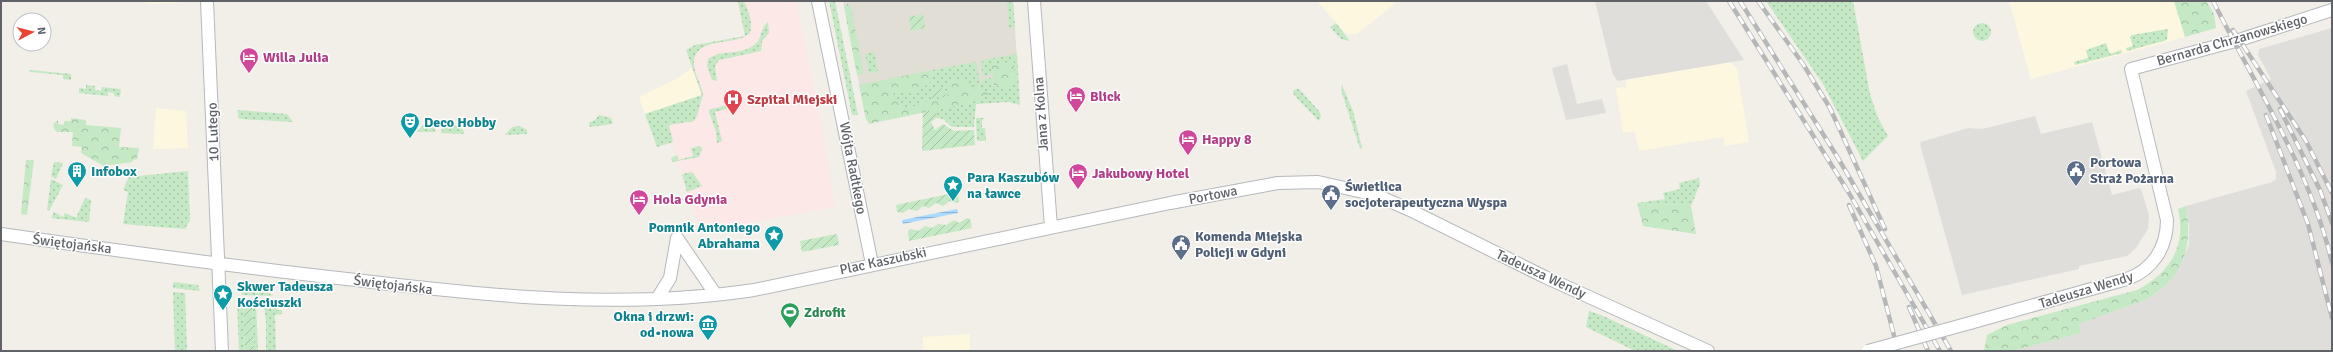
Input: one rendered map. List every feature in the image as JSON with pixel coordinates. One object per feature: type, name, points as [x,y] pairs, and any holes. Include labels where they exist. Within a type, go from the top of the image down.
[{"type":"street","name":"10 Lutego","points":[[207,1],[218,264]]},
{"type":"street","name":"Wójta Radtkego","points":[[818,1],[872,264]]},
{"type":"street","name":"Jana z Kolna","points":[[1034,1],[1050,227]]},
{"type":"street","name":"Bernarda Chrzanowskiego","points":[[2131,69],[2239,40],[2332,10]]},
{"type":"street","name":"Tadeusza Wendy","points":[[1868,351],[2128,279],[2142,272],[2159,254],[2167,230],[2167,220],[2131,69]]},
{"type":"street","name":"Portowa","points":[[1050,227],[1278,183],[1318,182],[1376,195]]},
{"type":"street","name":"Tadeusza Wendy","points":[[1376,195],[1619,311],[1708,351]]},
{"type":"street","name":"Plac Kaszubski","points":[[716,295],[754,290],[1050,227]]},
{"type":"street","name":"Świętojańska","points":[[1,234],[218,264],[486,295],[657,299],[716,295]]},
{"type":"street","points":[[657,299],[670,278],[677,238],[716,295]]},
{"type":"street","points":[[218,264],[222,351]]},
{"type":"shaded area","points":[[138,1],[185,1],[185,2],[153,4]]},
{"type":"shaded area","name":"Szpital Miejski","points":[[738,1],[796,1],[821,123],[835,207],[707,231],[700,227],[688,198],[673,142],[657,147],[645,114],[702,95],[686,50],[695,45],[745,36]]},
{"type":"shaded area","points":[[843,1],[1013,1],[1019,89],[866,119]]},
{"type":"shaded area","points":[[1317,1],[1398,1],[1357,34],[1346,34]]},
{"type":"shaded area","points":[[1595,1],[1706,1],[1744,60],[1618,81],[1613,75]]},
{"type":"shaded area","points":[[2009,1],[2174,1],[2185,37],[2031,79]]},
{"type":"shaded area","points":[[2332,28],[2332,351],[2012,351],[2080,333],[2079,324],[2148,299],[2165,286],[2182,262],[2189,244],[2189,226],[2186,206],[2272,182],[2276,179],[2276,172],[2246,91],[2271,79],[2258,55],[2259,49]]},
{"type":"shaded area","points":[[1729,61],[1737,69],[1749,142],[1725,146],[1723,137],[1639,151],[1635,131],[1623,133],[1616,88],[1626,87],[1626,79]]},
{"type":"shaded area","points":[[1567,64],[1577,104],[1602,99],[1606,113],[1566,120],[1552,68]]},
{"type":"shaded area","points":[[692,68],[702,95],[645,114],[639,97],[676,79]]},
{"type":"shaded area","points":[[156,108],[186,111],[188,148],[153,149]]},
{"type":"shaded area","points":[[2035,116],[2041,134],[2092,122],[2112,195],[2139,188],[2141,189],[2149,215],[2148,229],[2136,248],[2127,256],[2079,266],[2079,269],[1962,295],[1920,144],[1921,142],[1968,128],[1982,129]]},
{"type":"shaded area","points":[[970,334],[970,351],[923,351],[923,337]]},
{"type":"green space","points":[[738,1],[743,1],[749,12],[751,21],[750,33],[744,37],[735,40],[708,45],[701,49],[696,55],[694,68],[703,95],[697,116],[694,121],[669,125],[673,142],[657,147],[645,114],[702,95],[686,50],[695,45],[745,36]]},
{"type":"green space","points":[[829,1],[835,1],[858,115],[852,115]]},
{"type":"green space","points":[[1007,1],[1013,1],[1015,27],[1009,28]]},
{"type":"green space","points":[[1766,1],[1853,1],[1870,94],[1878,118],[1888,136],[1863,161],[1823,84]]},
{"type":"green space","points":[[2174,1],[2206,1],[2214,14],[2216,28],[2185,37]]},
{"type":"green space","points":[[848,4],[851,7],[863,70],[862,74],[857,75],[844,6]]},
{"type":"green space","points":[[923,14],[925,28],[911,31],[909,17]]},
{"type":"green space","points":[[768,22],[769,33],[762,41],[761,51],[719,60],[715,66],[717,81],[712,80],[707,66],[708,59],[718,54],[741,51],[751,47],[758,41],[763,27]]},
{"type":"green space","points":[[1336,23],[1350,41],[1341,39],[1330,27]]},
{"type":"green space","points":[[1982,23],[1988,26],[1991,32],[1988,38],[1982,41],[1976,38],[1973,32],[1976,26]]},
{"type":"green space","points":[[2168,29],[2167,40],[2127,51],[2126,48],[2133,46],[2130,37],[2132,35]]},
{"type":"green space","points":[[2106,43],[2110,54],[2121,50],[2122,53],[2075,65],[2074,62],[2088,58],[2086,50]]},
{"type":"green space","points":[[874,52],[878,72],[869,73],[865,54]]},
{"type":"green space","points":[[1017,54],[1020,105],[1009,102],[976,104],[974,127],[952,127],[943,119],[936,118],[936,109],[974,102],[981,90],[962,81],[958,80],[950,83],[947,97],[928,101],[913,107],[906,107],[902,105],[893,95],[895,90],[933,79],[932,70],[976,62],[980,83],[983,82],[982,79],[991,78],[994,86],[1001,86],[992,74],[983,76],[981,65],[983,60]]},
{"type":"green space","points":[[1014,61],[1015,82],[1008,87],[994,85],[991,65]]},
{"type":"green space","points":[[30,70],[71,74],[71,80],[63,79],[63,75],[30,72]]},
{"type":"green space","points":[[932,70],[933,79],[926,86],[911,92],[900,92],[895,90],[893,95],[902,105],[906,107],[913,107],[928,101],[947,97],[950,83],[954,80],[965,81],[989,94],[974,102],[869,124],[866,119],[859,85]]},
{"type":"green space","points":[[86,85],[95,86],[95,90],[101,91],[102,87],[121,89],[120,97],[114,96],[114,93],[108,92],[108,96],[79,93],[79,88],[86,89]]},
{"type":"green space","points":[[1342,85],[1353,111],[1362,148],[1360,149],[1341,90]]},
{"type":"green space","points":[[939,88],[946,90],[945,97],[931,98],[929,96],[930,92]]},
{"type":"green space","points":[[1299,89],[1319,111],[1321,116],[1319,121],[1294,95],[1293,91]]},
{"type":"green space","points":[[729,105],[730,108],[715,112],[722,141],[717,143],[716,132],[709,112],[711,109]]},
{"type":"green space","points":[[936,109],[936,118],[931,122],[935,130],[943,124],[954,131],[974,130],[975,145],[922,151],[923,112]]},
{"type":"green space","points":[[238,110],[287,114],[293,122],[240,119],[238,117]]},
{"type":"green space","points":[[599,115],[611,118],[613,124],[590,127],[589,122],[594,121]]},
{"type":"green space","points":[[71,118],[86,120],[86,125],[121,128],[119,147],[139,148],[137,159],[133,160],[132,162],[104,166],[81,153],[82,147],[72,146],[73,132],[57,132],[54,129],[53,124],[58,120],[58,124],[64,125],[64,121],[71,121]]},
{"type":"green space","points":[[976,118],[985,118],[982,120],[982,128],[985,128],[986,141],[977,141]]},
{"type":"green space","points":[[424,124],[433,126],[436,132],[417,132]]},
{"type":"green space","points":[[447,125],[459,126],[464,131],[464,134],[441,133],[442,129]]},
{"type":"green space","points":[[520,126],[527,130],[527,134],[505,135],[512,127]]},
{"type":"green space","points":[[700,146],[702,149],[699,157],[672,162],[671,158],[677,155],[678,160],[693,156],[691,148]]},
{"type":"green space","points":[[26,160],[34,160],[27,215],[21,214]]},
{"type":"green space","points":[[54,162],[63,163],[56,179],[51,176]]},
{"type":"green space","points":[[188,171],[190,220],[185,229],[123,224],[128,192],[123,190],[129,177]]},
{"type":"green space","points":[[692,172],[702,186],[687,192],[682,174]]},
{"type":"green space","points":[[1699,178],[1700,184],[1691,206],[1683,204],[1638,206],[1637,203],[1665,199],[1663,193],[1680,189],[1679,183]]},
{"type":"green space","points":[[51,179],[63,185],[49,211],[47,210]]},
{"type":"green space","points":[[958,192],[959,201],[957,203],[949,201],[943,206],[936,203],[929,208],[923,206],[917,211],[909,209],[903,213],[897,212],[896,205]]},
{"type":"green space","points":[[85,198],[91,200],[89,222],[51,218],[54,212],[63,217],[65,213],[76,218]]},
{"type":"green space","points":[[1684,204],[1691,206],[1696,234],[1643,226],[1638,206]]},
{"type":"green space","points":[[2186,206],[2188,235],[2187,247],[2183,259],[2178,270],[2170,281],[2148,299],[2079,324],[2081,333],[2012,351],[1984,351],[1987,335],[2007,325],[2137,290],[2149,283],[2167,267],[2173,257],[2178,246],[2180,235],[2178,209]]},
{"type":"green space","points":[[967,218],[970,219],[972,228],[909,241],[908,232],[911,229],[919,231],[925,226],[932,228],[938,224],[946,225],[954,220],[959,223]]},
{"type":"green space","points":[[837,234],[839,245],[802,252],[800,241]]},
{"type":"green space","points":[[173,282],[198,285],[200,291],[173,288]]},
{"type":"green space","points":[[243,291],[269,293],[273,296],[243,295],[241,294]]},
{"type":"green space","points":[[173,292],[185,293],[187,351],[175,351]]},
{"type":"green space","points":[[237,300],[256,303],[258,351],[254,351],[252,306],[243,305],[245,351],[239,351]]},
{"type":"green space","points":[[243,305],[252,305],[254,351],[245,351]]},
{"type":"green space","points":[[264,305],[276,306],[277,310],[282,310],[282,314],[275,315],[276,351],[266,351],[266,321]]},
{"type":"green space","points":[[1589,311],[1601,315],[1678,351],[1635,351],[1586,327]]},
{"type":"water","points":[[957,209],[958,213],[903,224],[902,220]]},
{"type":"railway","points":[[1729,1],[1849,193],[1940,351]]},
{"type":"railway","points":[[1740,1],[1838,158],[1951,351]]},
{"type":"railway","points":[[1758,1],[1803,64],[1830,108],[1885,229]]},
{"type":"railway","points":[[2213,1],[2296,162],[2323,229],[2332,263]]},
{"type":"railway","points":[[2233,30],[2306,141],[2332,193]]},
{"type":"railway","points":[[2280,109],[2320,190],[2332,223]]},
{"type":"railway","points":[[2266,115],[2308,224],[2332,318]]},
{"type":"railway","points":[[1849,205],[1876,266],[1898,351]]},
{"type":"railway","points":[[1909,307],[1928,351]]},
{"type":"place","name":"Willa Julia","points":[[249,74]]},
{"type":"place","name":"Blick","points":[[1076,113]]},
{"type":"place","name":"Szpital Miejski","points":[[733,116]]},
{"type":"place","name":"Deco Hobby","points":[[410,139]]},
{"type":"place","name":"Happy 8","points":[[1188,156]]},
{"type":"place","name":"Portowa Straż Pożarna","points":[[2076,187]]},
{"type":"place","name":"Infobox","points":[[77,188]]},
{"type":"place","name":"Jakubowy Hotel","points":[[1078,190]]},
{"type":"place","name":"Para Kaszubów na ławce","points":[[953,202]]},
{"type":"place","name":"Świetlica socjoterapeutyczna Wyspa","points":[[1331,211]]},
{"type":"place","name":"Hola Gdynia","points":[[639,216]]},
{"type":"place","name":"Pomnik Antoniego Abrahama","points":[[774,252]]},
{"type":"place","name":"Komenda Miejska Policji w Gdyni","points":[[1181,261]]},
{"type":"place","name":"Skwer Tadeusza Kościuszki","points":[[223,311]]},
{"type":"place","name":"Zdrofit","points":[[790,329]]},
{"type":"place","name":"Okna i drzwi: od•nowa","points":[[708,341]]}]
